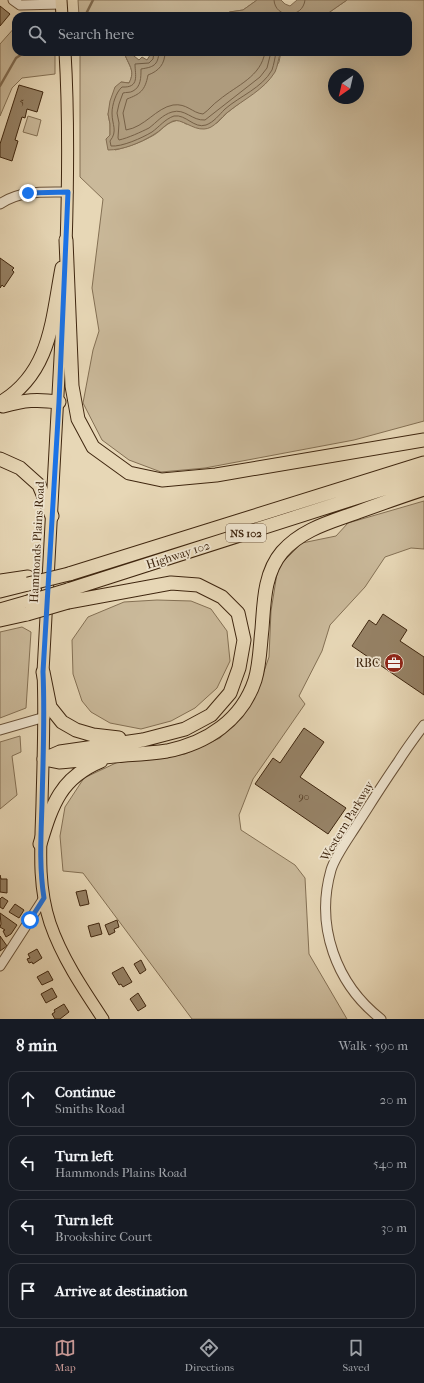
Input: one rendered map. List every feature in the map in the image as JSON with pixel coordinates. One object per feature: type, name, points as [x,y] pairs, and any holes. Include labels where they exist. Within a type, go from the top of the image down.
[{"type":"highway","points":[[0,403],[12,396],[28,380],[41,359],[49,335],[66,244]]},
{"type":"highway","points":[[66,244],[72,386],[78,419],[93,447],[129,473],[162,480],[216,475],[424,440]]},
{"type":"highway","points":[[0,407],[22,401],[40,399],[59,402]]},
{"type":"highway","points":[[0,459],[20,468],[39,485],[52,516]]},
{"type":"highway","name":"Highway 102","points":[[0,591],[28,580],[125,556],[424,463]]},
{"type":"highway","name":"Highway 102","points":[[0,610],[27,608],[68,596],[424,476]]},
{"type":"highway","points":[[44,759],[59,762],[159,752],[182,747],[213,734],[243,705],[254,681],[259,660],[267,584],[273,566],[282,552],[297,538],[315,527],[424,489]]},
{"type":"highway","points":[[0,581],[28,580]]},
{"type":"highway","points":[[44,759],[60,752],[143,740],[185,730],[212,715],[230,693],[240,668],[244,640],[238,613],[222,598],[198,585],[171,583],[68,596]]},
{"type":"highway","points":[[0,620],[27,608]]},
{"type":"highway","points":[[43,672],[50,707],[62,722],[76,730],[93,735],[143,740]]},
{"type":"highway","points":[[40,844],[53,803],[62,789],[88,766],[112,756]]},
{"type":"main road","points":[[61,2],[62,12]]},
{"type":"main road","name":"Hammonds Plains Road","points":[[65,56],[68,100],[68,192],[59,402],[43,672],[45,717],[40,844],[42,887],[50,924],[72,973],[103,1019]]},
{"type":"street","points":[[13,0],[20,5],[61,2]]},
{"type":"street","points":[[0,204],[10,198],[28,193],[68,192]]},
{"type":"street","points":[[0,730],[45,717]]},
{"type":"street","name":"Western Parkway","points":[[381,1019],[372,1012],[351,989],[335,960],[327,928],[325,897],[331,869],[345,844],[398,761],[424,724]]},
{"type":"street","points":[[0,966],[44,898]]},
{"type":"shaded area","points":[[78,0],[257,0],[243,10],[230,12],[79,12]]},
{"type":"shaded area","points":[[347,0],[424,0],[424,421],[354,440],[205,468],[161,472],[129,460],[102,440],[83,403],[93,350],[99,331],[92,288],[103,199],[80,177],[80,56],[126,56],[131,68],[132,74],[129,83],[121,82],[108,114],[110,135],[106,139],[115,150],[145,140],[157,133],[169,123],[177,120],[186,124],[217,123],[228,112],[266,83],[279,62],[280,56],[412,56],[412,12],[330,12]]},
{"type":"shaded area","points":[[12,30],[12,56],[55,56],[55,74],[22,78],[12,88],[0,116],[0,44]]},
{"type":"shaded area","points":[[28,116],[41,120],[37,136],[23,132]]},
{"type":"shaded area","points":[[424,501],[424,549],[411,548],[385,557],[365,587],[330,625],[322,651],[299,696],[305,704],[253,779],[239,815],[241,830],[295,865],[305,878],[309,954],[347,1019],[192,1019],[83,873],[63,871],[60,836],[65,807],[84,778],[118,762],[157,759],[185,754],[220,738],[240,719],[256,694],[269,657],[271,611],[278,567],[302,543],[336,536],[348,523]]},
{"type":"shaded area","points":[[157,600],[191,601],[211,609],[227,631],[230,661],[217,688],[195,708],[171,721],[141,729],[110,723],[91,712],[82,701],[73,674],[72,640],[88,617],[124,602]]},
{"type":"shaded area","points":[[22,627],[31,632],[26,708],[0,718],[0,632]]},
{"type":"shaded area","points":[[20,736],[21,752],[12,756],[17,795],[0,809],[0,742]]},
{"type":"water","points":[[257,0],[281,0],[290,6],[297,0],[347,0],[330,12],[229,12],[243,10]]},
{"type":"water","points":[[126,56],[134,56],[139,60],[142,57],[147,60],[150,56],[279,56],[275,72],[265,84],[211,127],[200,129],[180,121],[173,121],[148,138],[137,143],[120,149],[108,150],[106,139],[110,135],[108,114],[110,101],[115,87],[121,82],[129,83],[132,74]]},
{"type":"building","points":[[0,6],[10,14],[0,26]]},
{"type":"building","points":[[19,85],[43,92],[37,112],[27,109],[25,118],[22,117],[15,140],[18,141],[12,161],[0,157],[0,144]]},
{"type":"building","points":[[0,258],[14,268],[12,270],[14,272],[4,287],[2,285],[0,288]]},
{"type":"building","points":[[383,614],[407,630],[400,641],[424,657],[424,695],[352,646],[369,620],[376,625]]},
{"type":"building","points":[[304,728],[324,742],[300,777],[346,808],[328,834],[255,784],[273,758],[280,763]]},
{"type":"building","points":[[0,875],[1,879],[7,879],[7,893],[0,892]]},
{"type":"building","points":[[86,890],[89,904],[80,906],[76,892]]},
{"type":"building","points":[[2,897],[8,901],[3,909],[0,907],[0,899]]},
{"type":"building","points":[[15,904],[24,910],[19,918],[9,912]]},
{"type":"building","points":[[0,913],[17,925],[11,934],[6,937],[3,931],[5,930],[0,927]]},
{"type":"building","points":[[117,920],[119,927],[114,929],[115,932],[109,935],[105,925]]},
{"type":"building","points":[[99,923],[102,934],[91,937],[88,926]]},
{"type":"building","points":[[0,936],[7,946],[0,951]]},
{"type":"building","points":[[37,949],[42,958],[33,964],[32,962],[29,963],[27,959],[30,958],[28,954]]},
{"type":"building","points":[[141,960],[146,970],[140,974],[134,964]]},
{"type":"building","points":[[123,967],[132,982],[123,987],[121,984],[119,985],[112,973]]},
{"type":"building","points":[[48,971],[53,980],[42,985],[37,977]]},
{"type":"building","points":[[52,988],[57,997],[46,1003],[41,994]]},
{"type":"building","points":[[138,993],[146,1006],[138,1011],[130,999]]},
{"type":"building","points":[[64,1004],[69,1012],[60,1019],[55,1019],[52,1014],[55,1012],[54,1010]]},
{"type":"waterway","points":[[87,12],[93,0]]},
{"type":"waterway","points":[[0,86],[16,58],[19,56]]},
{"type":"place","name":"RBC","points":[[394,663]]},
{"type":"route","points":[[28,193],[68,192],[59,402],[43,672],[45,717],[40,844],[44,898],[30,920]]}]
